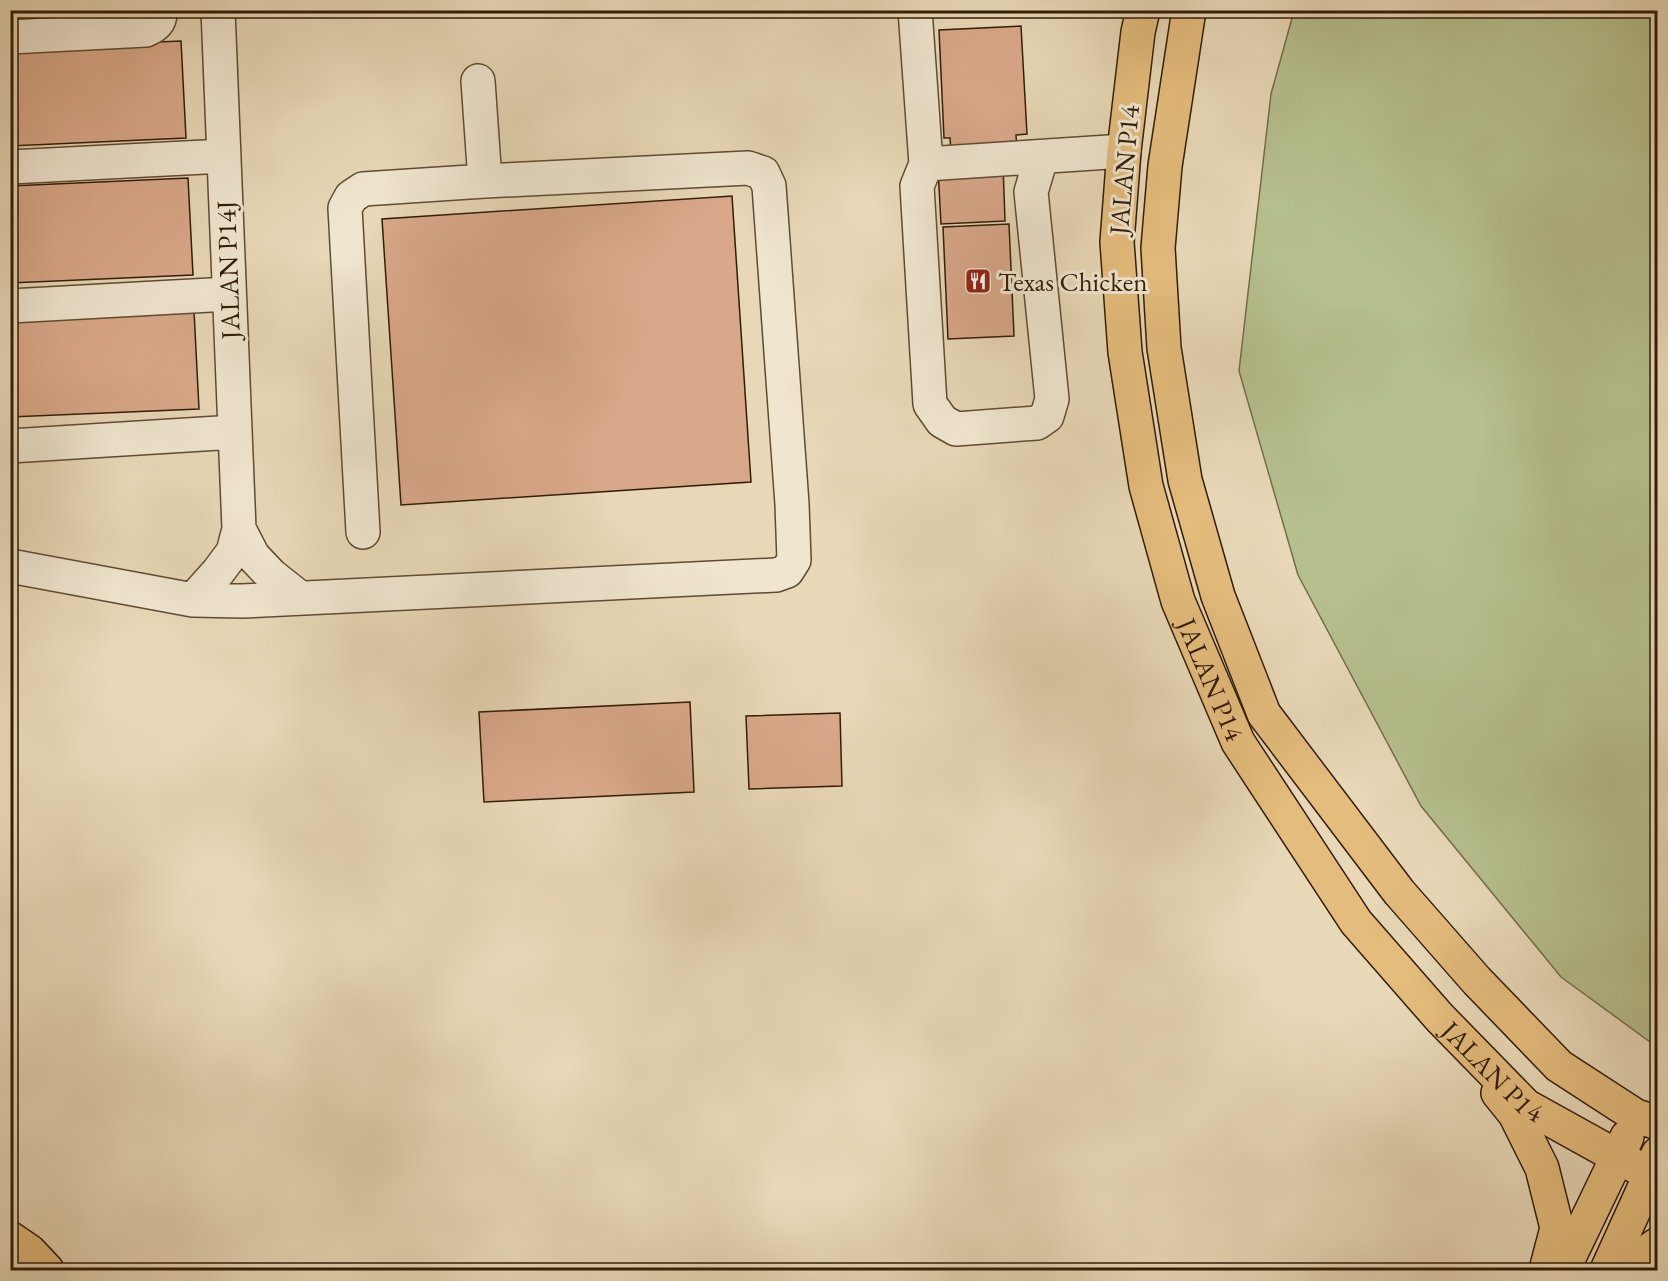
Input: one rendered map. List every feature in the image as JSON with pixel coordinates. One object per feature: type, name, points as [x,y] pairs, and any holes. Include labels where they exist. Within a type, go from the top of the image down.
[{"type":"main road","name":"JALAN P14","points":[[1143,10],[1138,32],[1124,152],[1117,242],[1125,352],[1146,486],[1178,601],[1238,742],[1356,922],[1440,1018],[1526,1106],[1618,1157],[1655,1168]]},
{"type":"main road","name":"JALAN P14","points":[[1189,10],[1166,166],[1158,248],[1164,348],[1185,480],[1218,596],[1264,714],[1399,892],[1477,981],[1559,1066],[1647,1120]]},
{"type":"main road","points":[[1440,1018],[1515,1114],[1542,1167],[1557,1228],[1546,1270]]},
{"type":"main road","points":[[1563,1270],[1618,1157],[1647,1120]]},
{"type":"main road","points":[[1607,1270],[1655,1168]]},
{"type":"main road","points":[[10,1238],[29,1251],[47,1270]]},
{"type":"main road","points":[[1630,1270],[1642,1256],[1658,1244]]},
{"type":"street","points":[[10,37],[146,30],[155,26],[160,17],[160,10]]},
{"type":"street","name":"JALAN P14J","points":[[193,600],[218,573],[233,552],[239,529],[218,10]]},
{"type":"street","points":[[915,10],[926,164],[917,186],[930,404],[942,422],[956,429],[1037,423],[1047,416],[1052,399],[1031,192],[1041,158]]},
{"type":"street","points":[[478,81],[485,181]]},
{"type":"street","points":[[926,164],[1124,152]]},
{"type":"street","points":[[10,167],[224,156]]},
{"type":"street","points":[[10,566],[193,600],[243,601],[776,575],[787,571],[794,560],[792,504],[770,186],[763,173],[748,168],[485,181],[363,189],[351,197],[345,208],[363,532]]},
{"type":"street","points":[[10,306],[230,294]]},
{"type":"street","points":[[10,446],[235,432]]},
{"type":"street","name":"JALAN P14J","points":[[239,529],[253,556],[271,575],[300,598]]},
{"type":"green space","points":[[1294,11],[1657,11],[1657,1047],[1561,977],[1421,806],[1298,575],[1239,371],[1271,94]]},
{"type":"building","points":[[1021,26],[1027,134],[1016,135],[1018,165],[952,168],[950,138],[944,138],[939,30]]},
{"type":"building","points":[[181,41],[186,138],[10,146],[10,48]]},
{"type":"building","points":[[1003,165],[1005,221],[941,224],[938,169]]},
{"type":"building","points":[[188,178],[193,275],[10,283],[10,186]]},
{"type":"building","points":[[732,196],[751,482],[401,505],[382,219]]},
{"type":"building","name":"Texas Chicken","points":[[1009,224],[1014,336],[948,339],[943,227]]},
{"type":"building","points":[[194,311],[199,409],[10,417],[10,319]]},
{"type":"building","points":[[690,702],[694,792],[484,802],[479,712]]},
{"type":"building","points":[[840,713],[842,786],[749,789],[746,716]]},
{"type":"place","name":"Texas Chicken","points":[[978,281]]}]
